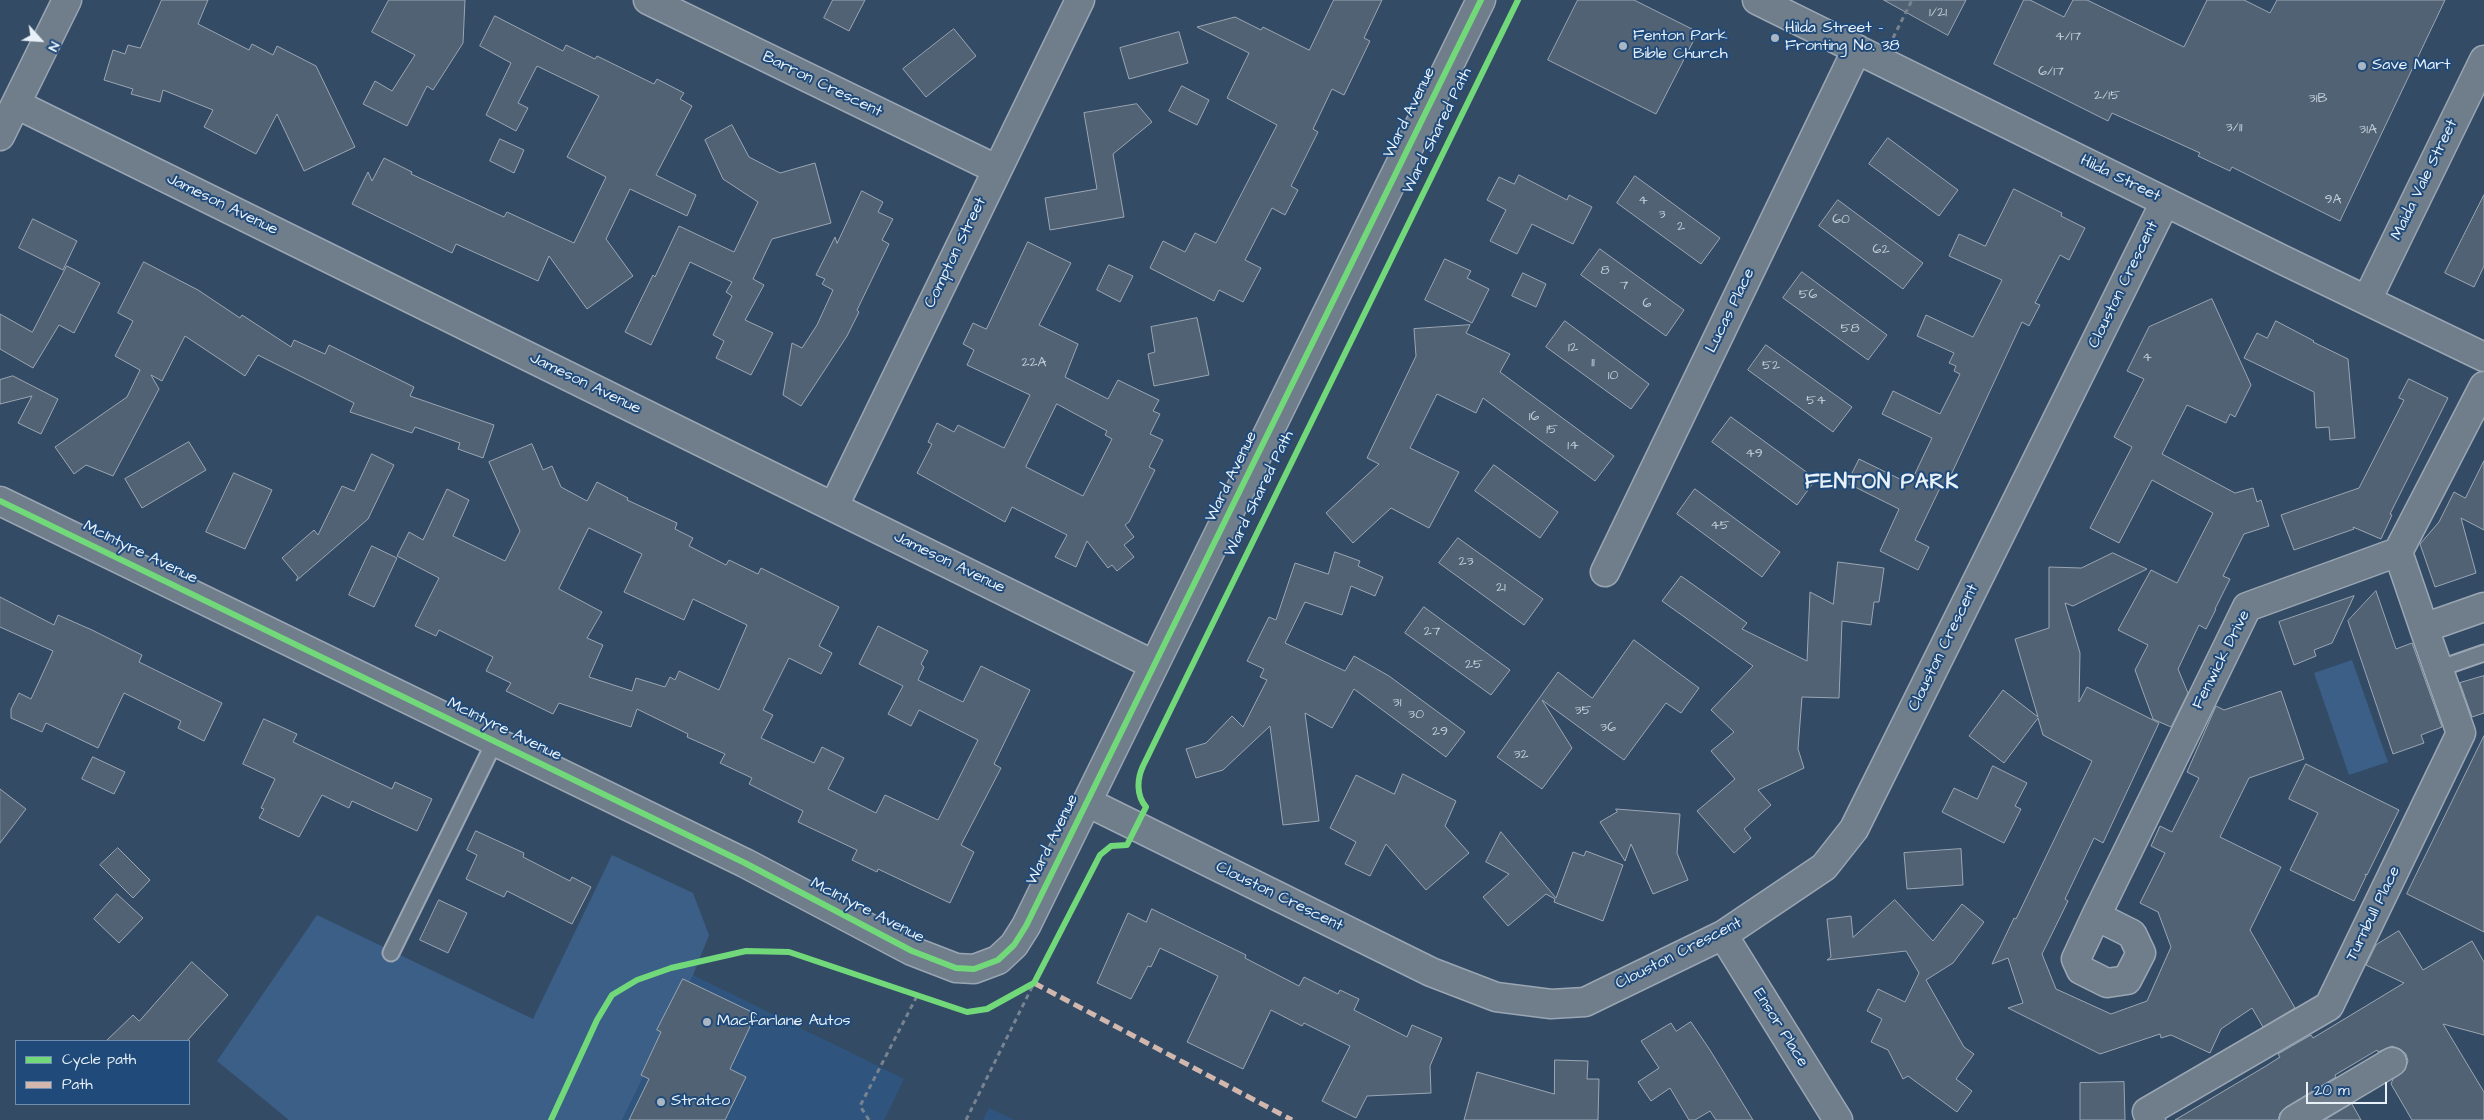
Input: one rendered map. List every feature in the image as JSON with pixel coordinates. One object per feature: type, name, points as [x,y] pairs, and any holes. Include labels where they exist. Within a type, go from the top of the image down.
[{"type":"street","points":[[0,136],[66,0]]},
{"type":"street","name":"Barron Crescent","points":[[648,0],[996,169]]},
{"type":"street","name":"Compton Street","points":[[834,506],[996,169],[1080,0]]},
{"type":"street","name":"Ward Avenue","points":[[998,960],[1014,945],[1026,926],[1481,0]]},
{"type":"street","name":"Hilda Street","points":[[1757,0],[2484,357]]},
{"type":"street","name":"Lucas Place","points":[[1605,572],[1857,49]]},
{"type":"street","name":"Maida Vale Street","points":[[2367,300],[2484,60]]},
{"type":"street","name":"Jameson Avenue","points":[[16,104],[1154,665]]},
{"type":"street","name":"Clouston Crescent","points":[[1087,802],[1431,972],[1496,997],[1551,1004],[1585,1002],[1723,935],[1824,867],[1854,829],[2166,202]]},
{"type":"street","points":[[2398,552],[2484,386]]},
{"type":"street","name":"McIntyre Avenue","points":[[0,501],[745,863],[912,950],[956,968],[974,968],[998,960]]},
{"type":"street","name":"Turnbull Place","points":[[2149,1116],[2329,1006],[2461,734],[2398,552]]},
{"type":"street","name":"Fenwick Drive","points":[[2096,916],[2247,607],[2398,552]]},
{"type":"street","points":[[2424,628],[2484,607]]},
{"type":"street","name":"Ensor Place","points":[[1723,935],[1838,1120]]},
{"type":"street","points":[[2294,1120],[2392,1062]]},
{"type":"lane","points":[[2438,669],[2484,653]]},
{"type":"lane","points":[[391,953],[495,741]]},
{"type":"path","points":[[1882,61],[1912,0]]},
{"type":"path","points":[[966,1120],[1038,976]]},
{"type":"path","points":[[1021,990],[1034,983]]},
{"type":"path","points":[[909,994],[925,999]]},
{"type":"path","points":[[869,1120],[860,1106],[916,996]]},
{"type":"shaded area","points":[[2352,660],[2388,762],[2349,775],[2314,673]]},
{"type":"shaded area","points":[[612,855],[693,893],[709,935],[693,975],[622,1120],[289,1120],[217,1061],[317,915],[533,1019]]},
{"type":"shaded area","points":[[693,975],[904,1079],[884,1120],[622,1120]]},
{"type":"shaded area","points":[[989,1108],[1014,1120],[983,1120]]},
{"type":"building","points":[[162,0],[208,0],[198,24],[249,50],[252,44],[273,55],[277,46],[316,66],[355,147],[304,171],[277,114],[256,154],[204,127],[213,110],[163,90],[160,102],[131,94],[133,89],[104,80],[113,50],[125,54],[128,45],[140,48]]},
{"type":"building","points":[[389,0],[465,0],[463,43],[433,90],[427,86],[407,126],[363,104],[375,81],[392,91],[415,55],[372,32]]},
{"type":"building","points":[[833,0],[865,0],[849,31],[824,18]]},
{"type":"building","points":[[1334,0],[1382,0],[1364,38],[1370,41],[1344,95],[1332,89],[1313,129],[1318,132],[1291,186],[1298,190],[1285,215],[1272,208],[1245,260],[1261,268],[1243,302],[1219,290],[1214,301],[1150,268],[1163,241],[1185,252],[1195,233],[1216,243],[1277,125],[1227,98],[1249,53],[1197,27],[1235,17],[1261,30],[1263,27],[1309,50]]},
{"type":"building","name":"Fenton Park Bible Church","points":[[1578,0],[1634,0],[1698,32],[1656,114],[1548,60]]},
{"type":"building","points":[[1884,0],[1966,0],[1948,35]]},
{"type":"building","points":[[2024,0],[2030,0],[2064,17],[2073,0],[2087,0],[2184,47],[2207,0],[2244,0],[2270,13],[2277,0],[2445,0],[2340,221],[2232,167],[2230,171],[2198,156],[2200,153],[2112,113],[2108,121],[1994,64]]},
{"type":"building","points":[[495,16],[563,51],[566,45],[595,59],[597,56],[654,84],[657,79],[684,93],[680,99],[692,106],[656,175],[696,195],[687,216],[630,189],[606,239],[633,276],[587,309],[549,256],[538,281],[456,244],[452,253],[352,204],[368,172],[372,181],[384,158],[412,172],[411,174],[504,217],[507,212],[574,243],[606,177],[567,157],[599,96],[537,66],[518,103],[528,108],[516,131],[486,115],[511,63],[480,46]]},
{"type":"building","points":[[954,29],[976,56],[926,97],[903,69]]},
{"type":"building","points":[[1179,32],[1188,63],[1129,79],[1120,48]]},
{"type":"building","points":[[1182,86],[1209,100],[1197,125],[1169,111]]},
{"type":"building","points":[[1137,104],[1152,122],[1113,154],[1124,217],[1050,230],[1045,198],[1097,189],[1084,113]]},
{"type":"building","points":[[732,125],[749,157],[780,173],[815,163],[831,223],[772,239],[753,279],[764,285],[745,320],[773,333],[751,375],[716,358],[724,341],[713,335],[732,296],[726,292],[732,282],[690,262],[651,345],[625,332],[653,275],[655,277],[679,226],[734,252],[758,202],[723,179],[705,140]]},
{"type":"building","points":[[1888,138],[1958,190],[1939,216],[1869,164]]},
{"type":"building","points":[[500,139],[524,150],[514,173],[490,161]]},
{"type":"building","points":[[1519,175],[1567,200],[1569,195],[1592,207],[1573,244],[1532,224],[1517,254],[1490,241],[1506,210],[1487,200],[1499,177],[1514,184]]},
{"type":"building","points":[[1635,176],[1720,238],[1701,264],[1617,203]]},
{"type":"building","points":[[2014,189],[2062,213],[2061,216],[2085,228],[2069,260],[2060,255],[2035,303],[2040,305],[2029,326],[2022,322],[1944,490],[1940,488],[1915,540],[1929,547],[1918,570],[1880,551],[1899,509],[1847,483],[1859,459],[1910,484],[1932,438],[1882,414],[1893,391],[1940,414],[1960,374],[1954,371],[1956,366],[1949,363],[1954,353],[1917,336],[1926,315],[1973,337],[2002,280],[1949,256],[1959,234],[1985,246]]},
{"type":"building","points":[[862,191],[883,202],[878,212],[893,219],[882,240],[889,244],[857,310],[859,312],[847,336],[801,406],[783,395],[792,343],[802,348],[817,325],[833,290],[822,284],[825,279],[816,275],[835,237],[837,243]]},
{"type":"building","points":[[2484,195],[2484,266],[2474,287],[2445,273]]},
{"type":"building","points":[[1838,200],[1923,263],[1903,289],[1819,226]]},
{"type":"building","points":[[33,219],[77,241],[63,270],[19,248]]},
{"type":"building","points":[[1028,242],[1071,263],[1039,325],[1078,344],[1065,377],[1108,399],[1118,380],[1159,400],[1153,411],[1160,414],[1150,434],[1163,440],[1149,467],[1155,470],[1129,522],[1125,525],[1134,537],[1124,545],[1134,557],[1117,571],[1112,565],[1108,568],[1087,541],[1076,567],[1055,557],[1067,535],[1012,507],[1005,522],[917,473],[932,444],[928,442],[937,423],[954,432],[958,425],[1004,448],[1030,395],[967,365],[974,350],[963,344],[973,323],[986,329]],"holes":[[[1057,404],[1107,431],[1105,435],[1112,439],[1083,496],[1026,467]]]},
{"type":"building","points":[[1600,249],[1684,310],[1666,336],[1581,275]]},
{"type":"building","points":[[1445,259],[1471,271],[1467,278],[1489,289],[1472,323],[1425,300]]},
{"type":"building","points":[[144,262],[198,290],[240,318],[242,315],[291,347],[294,340],[325,354],[329,345],[414,387],[410,396],[494,425],[483,458],[458,449],[460,443],[415,427],[412,433],[350,412],[354,403],[258,355],[245,376],[185,336],[162,381],[151,375],[159,389],[113,476],[86,465],[74,474],[55,447],[127,397],[140,370],[115,356],[133,321],[118,313]]},
{"type":"building","points":[[1109,265],[1133,276],[1120,302],[1097,290]]},
{"type":"building","points":[[67,266],[100,283],[74,333],[59,325],[33,368],[0,349],[0,314],[32,332]]},
{"type":"building","points":[[1802,272],[1887,335],[1868,360],[1783,298]]},
{"type":"building","points":[[1523,273],[1546,284],[1536,307],[1512,296]]},
{"type":"building","points":[[2212,299],[2251,385],[2235,417],[2230,414],[2226,423],[2187,405],[2162,454],[2235,493],[2253,488],[2257,502],[2261,500],[2269,526],[2244,534],[2223,576],[2230,579],[2216,609],[2206,629],[2199,625],[2178,669],[2188,693],[2171,727],[2153,719],[2135,670],[2148,645],[2118,630],[2151,570],[2177,583],[2213,513],[2152,480],[2119,543],[2090,528],[2132,447],[2114,437],[2144,379],[2127,371],[2149,327]]},
{"type":"building","points":[[1197,318],[1209,375],[1154,386],[1148,354],[1155,352],[1151,327]]},
{"type":"building","points":[[1565,321],[1649,384],[1631,409],[1546,347]]},
{"type":"building","points":[[2276,321],[2348,359],[2355,438],[2330,440],[2329,427],[2316,428],[2314,392],[2244,358],[2257,333],[2267,338]]},
{"type":"building","points":[[1470,325],[1466,333],[1510,354],[1500,372],[1614,456],[1595,481],[1483,398],[1476,413],[1437,394],[1410,448],[1459,472],[1429,528],[1391,508],[1353,543],[1326,513],[1379,464],[1367,458],[1416,356],[1414,329]]},
{"type":"building","points":[[1766,345],[1852,407],[1833,432],[1748,370]]},
{"type":"building","points":[[13,376],[58,399],[41,434],[18,423],[32,396],[0,404],[0,380]]},
{"type":"building","points":[[2409,379],[2448,398],[2390,514],[2392,515],[2381,539],[2353,527],[2354,529],[2294,550],[2281,515],[2359,488],[2404,400],[2399,398]]},
{"type":"building","points":[[1731,417],[1816,479],[1797,505],[1712,442]]},
{"type":"building","points":[[189,442],[206,470],[142,508],[125,479]]},
{"type":"building","points":[[532,444],[543,470],[552,466],[561,487],[587,501],[597,482],[628,498],[627,500],[677,523],[675,529],[693,538],[689,546],[726,565],[729,560],[758,574],[761,568],[839,607],[819,646],[832,653],[821,674],[789,658],[763,710],[773,715],[761,738],[814,763],[822,747],[844,758],[828,789],[876,813],[885,795],[938,820],[978,740],[919,710],[911,726],[888,714],[903,686],[859,664],[878,626],[928,651],[921,664],[924,667],[918,680],[963,702],[981,666],[1030,690],[994,764],[1001,768],[961,845],[974,852],[950,903],[878,869],[877,872],[852,860],[857,850],[798,822],[803,811],[749,784],[752,778],[720,763],[725,754],[687,737],[688,734],[637,709],[631,727],[559,703],[553,714],[506,691],[511,683],[486,671],[493,657],[439,630],[436,636],[415,626],[439,578],[397,556],[409,532],[423,540],[447,489],[469,500],[453,536],[505,561],[520,531],[489,462]],"holes":[[[589,528],[642,554],[624,592],[684,620],[693,599],[747,625],[719,690],[679,671],[675,680],[670,677],[665,687],[636,678],[632,691],[589,677],[603,645],[587,638],[602,612],[559,589]]]},
{"type":"building","points":[[372,454],[394,465],[368,519],[296,581],[298,577],[282,558],[314,530],[318,535],[342,486],[354,491]]},
{"type":"building","points":[[2484,461],[2484,530],[2461,518],[2476,573],[2435,587],[2420,544],[2439,522],[2454,492],[2465,498]]},
{"type":"building","points":[[1494,465],[1558,512],[1540,538],[1475,491]]},
{"type":"building","points":[[234,473],[272,490],[245,549],[206,532]]},
{"type":"building","points":[[1695,489],[1780,552],[1762,577],[1677,514]]},
{"type":"building","points":[[1458,538],[1543,599],[1524,625],[1439,563]]},
{"type":"building","points":[[372,546],[397,558],[374,607],[349,595]]},
{"type":"building","points":[[1335,552],[1360,561],[1358,566],[1383,577],[1375,596],[1351,586],[1342,615],[1305,602],[1285,643],[1345,671],[1354,656],[1389,676],[1465,732],[1446,757],[1354,689],[1332,728],[1305,713],[1319,821],[1283,825],[1270,726],[1223,770],[1196,778],[1186,749],[1206,743],[1232,716],[1243,727],[1267,680],[1260,677],[1264,669],[1247,661],[1269,617],[1276,620],[1295,563],[1328,574]]},
{"type":"building","points":[[2113,553],[2147,569],[2073,606],[2065,603],[2080,653],[2079,702],[2087,687],[2159,723],[2103,843],[2094,838],[2065,899],[2068,901],[2042,954],[2056,989],[2111,1014],[2147,1001],[2171,947],[2158,912],[2140,903],[2165,853],[2151,846],[2160,826],[2172,832],[2199,778],[2187,772],[2216,706],[2224,710],[2281,691],[2304,759],[2249,778],[2220,837],[2281,867],[2250,930],[2295,1008],[2263,1027],[2252,1008],[2221,1029],[2210,1053],[2171,1035],[2161,1038],[2160,1034],[2100,1054],[2008,1008],[2023,1003],[2008,958],[1992,964],[2014,918],[2016,919],[2092,761],[2043,735],[2038,718],[2004,763],[1969,736],[2003,690],[2038,717],[2015,639],[2049,628],[2049,567],[2081,568]]},
{"type":"building","points":[[1838,562],[1884,568],[1879,602],[1874,602],[1871,625],[1842,621],[1839,698],[1802,697],[1798,749],[1804,768],[1758,790],[1771,805],[1744,829],[1751,838],[1734,853],[1697,811],[1735,779],[1711,751],[1734,732],[1711,710],[1753,666],[1662,601],[1681,576],[1747,623],[1742,629],[1807,661],[1810,592],[1833,604]]},
{"type":"building","points":[[2376,591],[2396,649],[2412,643],[2442,727],[2421,735],[2424,743],[2393,754],[2348,621]]},
{"type":"building","points":[[2354,596],[2332,643],[2314,650],[2316,656],[2294,665],[2279,622]]},
{"type":"building","points":[[0,597],[54,625],[58,615],[92,630],[142,655],[139,662],[222,703],[204,741],[178,728],[181,721],[124,693],[98,748],[46,723],[42,732],[11,718],[11,709],[19,693],[31,699],[53,651],[0,627]]},
{"type":"building","points":[[1424,607],[1510,670],[1491,695],[1405,633]]},
{"type":"building","points":[[1634,640],[1699,688],[1681,713],[1666,703],[1624,760],[1542,700],[1572,748],[1542,789],[1497,757],[1558,672],[1592,698]]},
{"type":"building","points":[[2484,676],[2484,713],[2472,717],[2460,683]]},
{"type":"building","points":[[264,719],[297,734],[293,742],[392,789],[395,782],[432,799],[417,831],[352,801],[349,808],[322,795],[299,837],[259,818],[264,809],[261,808],[275,779],[243,764]]},
{"type":"building","points":[[2484,736],[2484,932],[2407,894]]},
{"type":"building","points":[[93,757],[125,772],[114,794],[82,779]]},
{"type":"building","points":[[2306,764],[2399,810],[2367,875],[2365,874],[2366,876],[2354,901],[2290,870],[2318,813],[2289,799]]},
{"type":"building","points":[[1993,766],[2027,783],[2015,806],[2021,809],[2004,843],[1942,812],[1954,788],[1977,799]]},
{"type":"building","points":[[1403,774],[1456,801],[1445,826],[1469,853],[1426,890],[1386,844],[1370,876],[1345,864],[1356,842],[1330,828],[1356,775],[1394,794]]},
{"type":"building","points":[[0,789],[26,809],[0,843]]},
{"type":"building","points":[[1616,809],[1680,814],[1677,853],[1688,880],[1653,894],[1631,844],[1625,861],[1600,822],[1617,812]]},
{"type":"building","points":[[476,831],[524,853],[523,857],[570,881],[572,877],[591,887],[572,924],[507,891],[504,897],[466,879],[477,855],[467,850]]},
{"type":"building","points":[[1501,832],[1556,898],[1573,852],[1584,856],[1586,851],[1623,865],[1603,921],[1554,902],[1555,899],[1546,894],[1508,926],[1483,897],[1509,874],[1486,862]]},
{"type":"building","points":[[118,848],[150,880],[133,898],[100,865]]},
{"type":"building","points":[[1961,849],[1963,885],[1907,889],[1904,853]]},
{"type":"building","points":[[117,894],[143,918],[119,943],[94,919]]},
{"type":"building","points":[[439,900],[467,913],[448,953],[420,940]]},
{"type":"building","points":[[1895,900],[1933,941],[1962,904],[1984,922],[1953,963],[1926,980],[1964,1047],[1974,1054],[1956,1079],[1972,1091],[1957,1112],[1908,1076],[1903,1079],[1888,1050],[1871,1042],[1882,1019],[1867,1011],[1878,989],[1905,1002],[1919,973],[1906,951],[1827,960],[1831,957],[1827,919],[1851,916],[1853,937]]},
{"type":"building","points":[[1152,909],[1246,955],[1245,958],[1299,986],[1304,977],[1338,994],[1340,990],[1359,999],[1354,1010],[1407,1037],[1412,1025],[1442,1038],[1430,1066],[1431,1093],[1367,1096],[1356,1118],[1322,1101],[1350,1046],[1304,1023],[1302,1026],[1271,1010],[1243,1069],[1187,1042],[1218,976],[1160,948],[1151,967],[1148,966],[1131,999],[1097,983],[1128,913],[1146,922]]},
{"type":"building","points":[[2399,931],[2423,970],[2472,941],[2484,962],[2484,1035],[2443,1024],[2484,1092],[2484,1120],[2412,1120],[2391,1084],[2393,1079],[2405,1070],[2408,1061],[2406,1054],[2392,1046],[2378,1052],[2377,1050],[2335,1075],[2336,1077],[2286,1107],[2280,1113],[2278,1120],[2175,1120],[2266,1066],[2280,1057],[2278,1054],[2311,1035],[2313,1038],[2404,983],[2366,965],[2376,945]]},
{"type":"building","points":[[192,962],[228,995],[188,1040],[107,1040],[133,1015],[139,1021]]},
{"type":"building","points":[[683,979],[756,1014],[730,1069],[746,1077],[725,1120],[629,1120],[649,1079],[641,1075],[661,1032],[657,1030]]},
{"type":"building","points":[[1691,1022],[1753,1120],[1716,1120],[1710,1111],[1695,1120],[1689,1120],[1670,1088],[1651,1101],[1638,1082],[1659,1068],[1641,1041],[1671,1023],[1676,1031]]},
{"type":"building","points":[[1555,1060],[1588,1061],[1587,1079],[1599,1079],[1598,1120],[1464,1120],[1477,1072],[1554,1094]]},
{"type":"building","points":[[2124,1082],[2125,1120],[2080,1120],[2080,1083]]},
{"type":"building","points":[[2352,1104],[2361,1120],[2325,1120]]},
{"type":"marked path","points":[[1034,983],[1292,1120]]},
{"type":"cycle path","name":"Ward Shared Path","points":[[0,501],[745,863],[912,951],[956,968],[974,969],[998,960],[1014,945],[1026,926],[1481,0]]},
{"type":"cycle path","name":"Ward Shared Path","points":[[551,1120],[597,1020],[612,995],[637,980],[671,968],[746,951],[789,952],[967,1012],[987,1009],[1034,983],[1100,855],[1111,846],[1127,845],[1146,807],[1140,797],[1138,787],[1143,766],[1518,0]]},
{"type":"place","name":"Hilda Street - Fronting No. 38","points":[[1775,38]]},
{"type":"place","name":"Fenton Park Bible Church","points":[[1623,46]]},
{"type":"place","name":"Save Mart","points":[[2362,66]]},
{"type":"place","name":"Macfarlane Autos","points":[[707,1022]]},
{"type":"place","name":"Stratco","points":[[661,1102]]},
{"type":"district","name":"FENTON PARK","points":[[1882,484]]}]
